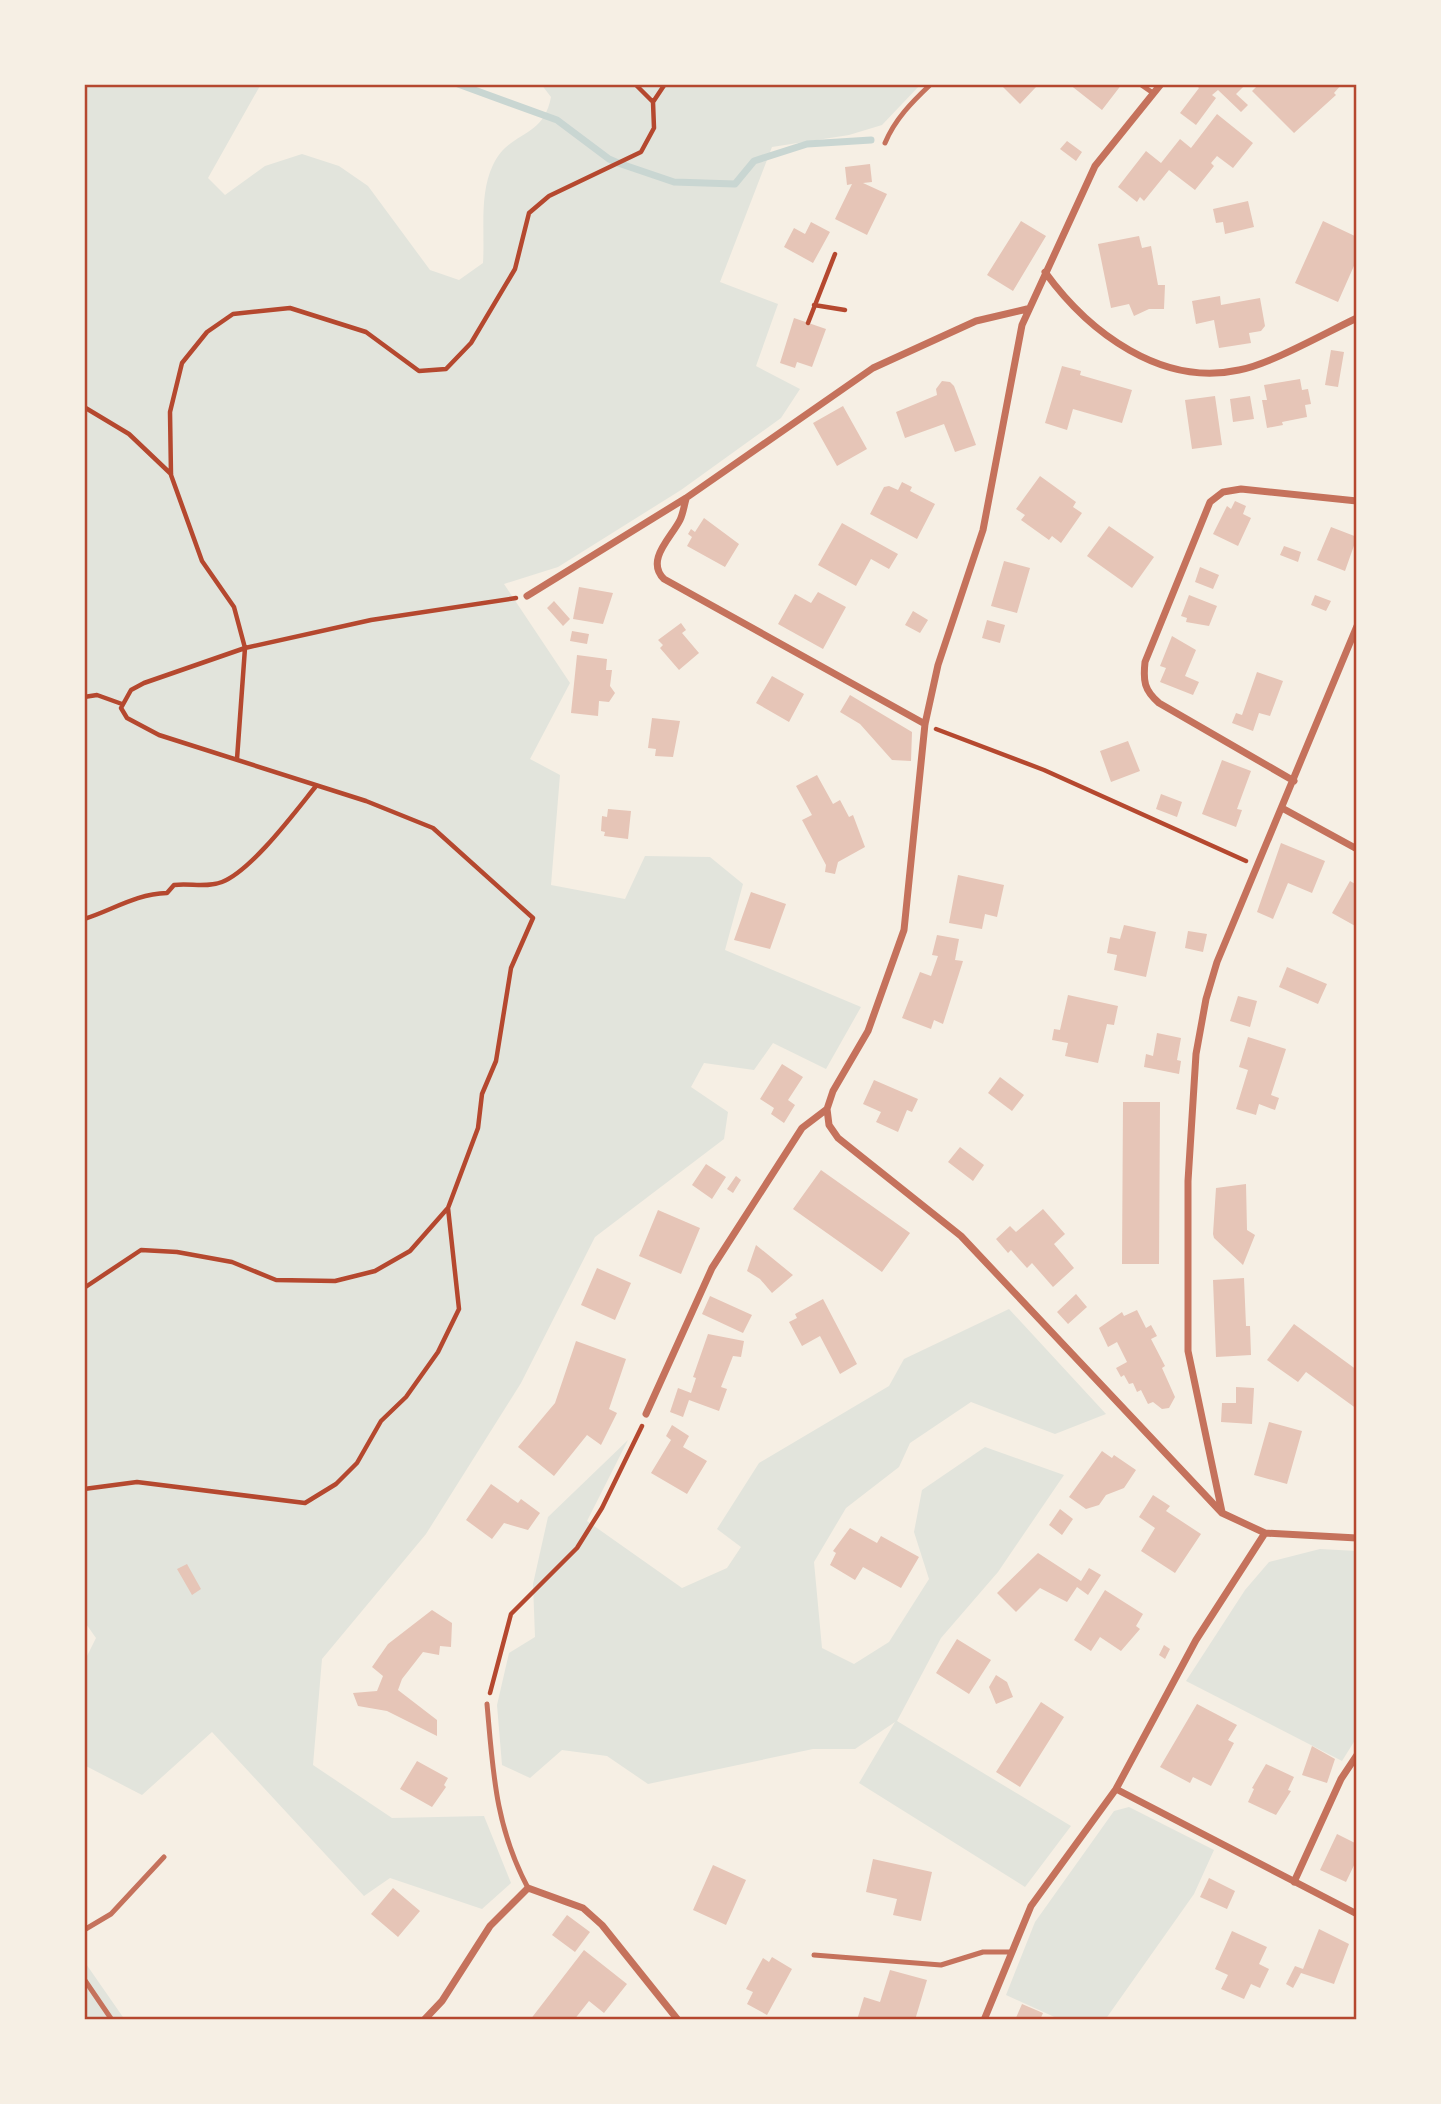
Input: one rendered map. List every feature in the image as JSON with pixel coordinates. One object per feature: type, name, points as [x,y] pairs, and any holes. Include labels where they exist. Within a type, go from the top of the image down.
[{"type":"street","points":[[1160,84],[1095,166],[1027,309],[983,530],[938,665],[925,724],[904,930],[868,1031],[833,1091],[827,1109],[829,1125],[838,1138],[961,1236],[1222,1513],[1265,1533],[1357,1538]]},
{"type":"street","points":[[1045,272],[1065,296],[1122,346],[1152,362],[1185,372],[1214,374],[1243,370],[1357,318]]},
{"type":"street","points":[[527,596],[686,498],[873,368],[976,321],[1027,309]]},
{"type":"street","points":[[1293,781],[1159,703],[1149,694],[1143,682],[1145,662],[1210,502],[1223,492],[1241,489],[1357,501]]},
{"type":"street","points":[[686,498],[681,518],[656,563],[657,572],[664,579],[925,724]]},
{"type":"street","points":[[1222,1513],[1188,1351],[1188,1181],[1196,1054],[1206,999],[1217,962],[1357,626]]},
{"type":"street","points":[[1282,808],[1357,849]]},
{"type":"street","points":[[646,1414],[712,1268],[802,1128],[827,1109]]},
{"type":"street","points":[[984,2020],[1031,1906],[1116,1789],[1196,1640],[1265,1533]]},
{"type":"street","points":[[1294,1882],[1341,1779],[1357,1755]]},
{"type":"street","points":[[1116,1789],[1357,1914]]},
{"type":"street","points":[[424,2020],[442,2001],[490,1926],[528,1888],[583,1908],[602,1925],[678,2020]]},
{"type":"lane","points":[[885,143],[892,127],[909,105],[931,84]]},
{"type":"lane","points":[[1139,84],[1153,93]]},
{"type":"lane","points":[[487,1704],[502,1827],[511,1856],[528,1888]]},
{"type":"lane","points":[[84,1930],[111,1914],[164,1857]]},
{"type":"lane","points":[[814,1955],[941,1965],[983,1952],[1010,1952]]},
{"type":"lane","points":[[84,1979],[112,2020]]},
{"type":"path","points":[[635,84],[653,102]]},
{"type":"path","points":[[237,759],[244,648],[234,607],[202,561],[171,475],[170,412],[182,363],[208,332],[233,314],[290,308],[366,332],[419,371],[446,369],[471,343],[515,269],[529,213],[549,196],[641,152],[654,128],[653,102],[665,84]]},
{"type":"path","points":[[808,323],[835,254]]},
{"type":"path","points":[[814,305],[845,310]]},
{"type":"path","points":[[84,407],[130,434],[171,475]]},
{"type":"path","points":[[84,1287],[141,1250],[177,1252],[232,1262],[276,1280],[335,1281],[375,1271],[410,1251],[448,1208],[478,1128],[482,1094],[496,1062],[511,968],[533,919],[433,828],[366,801],[142,728],[127,718],[121,708],[122,704],[131,691],[144,682],[244,648],[371,620],[527,596]]},
{"type":"path","points":[[84,697],[97,695],[122,704]]},
{"type":"path","points":[[925,724],[1044,771],[1258,866]]},
{"type":"path","points":[[84,919],[106,912],[120,903],[151,894],[167,893],[174,885],[195,882],[205,886],[223,882],[240,870],[274,834],[288,824],[316,786]]},
{"type":"path","points":[[84,1489],[137,1482],[305,1503],[336,1484],[357,1463],[382,1421],[414,1386],[438,1352],[459,1309],[448,1208]]},
{"type":"path","points":[[487,1704],[511,1614],[577,1548],[631,1453],[646,1414]]},
{"type":"shaded area","points":[[84,84],[261,84],[208,178],[225,195],[265,166],[302,154],[339,166],[368,186],[430,270],[459,280],[483,263],[484,201],[493,165],[508,146],[541,121],[547,111],[551,97],[541,84],[921,84],[882,125],[849,135],[772,147],[720,282],[778,304],[756,366],[800,389],[781,418],[681,490],[558,567],[504,584],[570,683],[530,759],[560,775],[551,885],[625,899],[645,856],[710,857],[743,884],[725,950],[861,1007],[826,1069],[773,1043],[754,1070],[704,1063],[691,1087],[728,1112],[724,1139],[595,1237],[521,1383],[426,1534],[322,1659],[313,1765],[392,1818],[484,1816],[511,1883],[482,1909],[390,1878],[364,1896],[212,1732],[142,1795],[84,1765],[84,1662],[96,1638],[84,1621]]},
{"type":"shaded area","points":[[1009,1309],[1106,1414],[1055,1434],[971,1402],[910,1443],[899,1467],[846,1508],[814,1562],[822,1648],[854,1664],[889,1642],[929,1579],[914,1532],[922,1490],[985,1447],[1064,1475],[998,1572],[941,1638],[897,1721],[1071,1826],[1025,1887],[859,1783],[895,1722],[855,1749],[813,1749],[648,1784],[607,1756],[562,1750],[530,1778],[502,1765],[497,1705],[509,1653],[535,1637],[533,1584],[548,1517],[628,1440],[587,1521],[682,1588],[727,1568],[741,1547],[717,1529],[759,1463],[889,1386],[904,1359]]},
{"type":"shaded area","points":[[1320,1549],[1357,1551],[1357,1737],[1342,1761],[1186,1681],[1245,1590],[1269,1562]]},
{"type":"shaded area","points":[[1129,1807],[1214,1850],[1194,1894],[1105,2020],[1061,2020],[1006,1995],[1035,1922],[1114,1811]]},
{"type":"shaded area","points":[[84,1961],[125,2020],[84,2020]]},
{"type":"building","points":[[1000,84],[1032,84],[1036,87],[1020,104]]},
{"type":"building","points":[[1069,84],[1122,84],[1102,110]]},
{"type":"building","points":[[1195,84],[1246,84],[1236,94],[1248,105],[1241,112],[1218,90],[1212,95],[1216,98],[1196,125],[1180,113],[1199,88]]},
{"type":"building","points":[[1259,84],[1342,84],[1334,93],[1336,95],[1294,133],[1252,91]]},
{"type":"building","points":[[1217,114],[1253,143],[1233,168],[1217,156],[1211,163],[1214,166],[1195,190],[1169,170],[1144,201],[1140,197],[1137,202],[1118,187],[1146,151],[1161,163],[1180,139],[1191,148]]},
{"type":"building","points":[[1067,141],[1082,152],[1076,161],[1060,149]]},
{"type":"building","points":[[870,164],[872,182],[863,183],[887,194],[867,235],[835,219],[852,184],[847,185],[845,167]]},
{"type":"building","points":[[1248,201],[1254,227],[1225,234],[1223,222],[1216,223],[1213,209]]},
{"type":"building","points":[[1021,221],[1046,236],[1013,291],[987,275]]},
{"type":"building","points":[[1323,221],[1357,237],[1357,259],[1338,302],[1295,283]]},
{"type":"building","points":[[811,222],[830,232],[813,263],[784,247],[794,228],[805,234]]},
{"type":"building","points":[[1139,236],[1142,248],[1151,246],[1158,285],[1165,285],[1164,309],[1149,309],[1134,316],[1129,304],[1111,308],[1098,244]]},
{"type":"building","points":[[1220,296],[1221,305],[1260,298],[1265,326],[1261,331],[1249,333],[1251,343],[1219,348],[1214,320],[1196,324],[1192,301]]},
{"type":"building","points":[[794,318],[826,329],[812,367],[797,362],[795,368],[780,363]]},
{"type":"building","points":[[1331,350],[1344,352],[1338,387],[1325,385]]},
{"type":"building","points":[[1062,366],[1081,371],[1080,375],[1132,390],[1122,423],[1073,409],[1067,430],[1045,423]]},
{"type":"building","points":[[1300,379],[1302,390],[1308,389],[1311,404],[1305,405],[1307,417],[1267,428],[1262,400],[1267,400],[1264,385]]},
{"type":"building","points":[[942,381],[950,382],[954,386],[976,445],[955,452],[944,424],[905,438],[896,412],[937,395],[936,389]]},
{"type":"building","points":[[1215,396],[1222,445],[1192,449],[1185,400]]},
{"type":"building","points":[[1250,396],[1254,419],[1233,422],[1230,399]]},
{"type":"building","points":[[843,406],[867,449],[837,466],[813,423]]},
{"type":"building","points":[[1040,476],[1076,502],[1073,507],[1082,513],[1061,543],[1052,536],[1049,540],[1021,520],[1025,515],[1016,509]]},
{"type":"building","points":[[902,482],[912,487],[910,491],[935,504],[917,539],[870,514],[884,487],[898,490]]},
{"type":"building","points":[[1235,501],[1246,506],[1243,514],[1251,518],[1238,546],[1213,534],[1227,506],[1231,509]]},
{"type":"building","points":[[704,518],[739,544],[725,567],[687,546],[692,537],[688,534],[691,529],[695,532]]},
{"type":"building","points":[[842,523],[898,554],[889,569],[871,559],[856,586],[818,565]]},
{"type":"building","points":[[1109,526],[1154,557],[1132,588],[1087,556]]},
{"type":"building","points":[[1331,527],[1357,537],[1345,571],[1317,560]]},
{"type":"building","points":[[1284,546],[1301,552],[1298,562],[1280,555]]},
{"type":"building","points":[[1004,561],[1030,568],[1017,613],[991,606]]},
{"type":"building","points":[[1200,567],[1219,575],[1213,589],[1195,582]]},
{"type":"building","points":[[579,587],[613,593],[603,624],[573,619]]},
{"type":"building","points":[[818,592],[846,607],[823,649],[778,624],[795,594],[811,603]]},
{"type":"building","points":[[1189,595],[1217,606],[1209,626],[1186,622],[1187,618],[1181,616]]},
{"type":"building","points":[[1315,595],[1331,601],[1326,611],[1311,605]]},
{"type":"building","points":[[554,601],[570,619],[563,626],[547,608]]},
{"type":"building","points":[[913,611],[928,620],[920,633],[905,625]]},
{"type":"building","points":[[987,620],[1005,625],[1000,643],[982,638]]},
{"type":"building","points":[[681,623],[686,630],[682,633],[699,653],[679,670],[660,648],[663,645],[658,640]]},
{"type":"building","points":[[572,631],[589,634],[587,644],[570,641]]},
{"type":"building","points":[[1172,636],[1196,650],[1185,676],[1199,682],[1193,695],[1160,682],[1166,668],[1160,666]]},
{"type":"building","points":[[577,655],[607,659],[606,670],[612,670],[610,686],[615,693],[609,702],[599,701],[598,716],[571,713]]},
{"type":"building","points":[[1257,672],[1283,681],[1270,716],[1259,713],[1253,731],[1232,723],[1236,713],[1242,715]]},
{"type":"building","points":[[772,676],[804,694],[789,722],[756,703]]},
{"type":"building","points":[[850,695],[912,732],[911,761],[892,760],[860,724],[840,712]]},
{"type":"building","points":[[652,718],[680,721],[673,757],[655,756],[656,749],[648,748]]},
{"type":"building","points":[[1128,741],[1140,771],[1111,782],[1100,751]]},
{"type":"building","points":[[1222,760],[1251,771],[1237,809],[1242,810],[1236,827],[1202,814]]},
{"type":"building","points":[[817,775],[833,804],[840,800],[849,817],[853,815],[865,847],[838,862],[835,874],[825,872],[826,865],[802,820],[812,815],[796,786]]},
{"type":"building","points":[[1161,794],[1182,802],[1177,817],[1156,809]]},
{"type":"building","points":[[608,809],[631,811],[628,839],[604,836],[605,832],[601,831],[602,816],[607,817]]},
{"type":"building","points":[[1281,843],[1325,861],[1312,893],[1288,883],[1273,919],[1257,912]]},
{"type":"building","points":[[958,875],[1004,885],[997,917],[985,914],[982,929],[949,923]]},
{"type":"building","points":[[1350,881],[1357,885],[1357,927],[1332,913]]},
{"type":"building","points":[[751,892],[786,904],[770,949],[734,940]]},
{"type":"building","points":[[1124,925],[1156,932],[1146,977],[1114,970],[1117,955],[1107,953],[1110,937],[1120,939]]},
{"type":"building","points":[[1188,931],[1207,934],[1203,952],[1185,948]]},
{"type":"building","points":[[937,935],[959,939],[955,960],[963,961],[943,1024],[934,1020],[931,1029],[902,1018],[920,972],[931,976],[938,956],[932,955]]},
{"type":"building","points":[[1287,967],[1327,984],[1318,1004],[1279,987]]},
{"type":"building","points":[[1068,995],[1118,1006],[1114,1025],[1107,1024],[1098,1063],[1065,1056],[1068,1043],[1052,1040],[1054,1029],[1060,1030]]},
{"type":"building","points":[[1238,996],[1257,1001],[1250,1027],[1230,1021]]},
{"type":"building","points":[[1157,1033],[1181,1038],[1177,1060],[1181,1061],[1179,1074],[1144,1067],[1146,1054],[1153,1056]]},
{"type":"building","points":[[1248,1037],[1286,1049],[1271,1095],[1279,1098],[1275,1110],[1259,1104],[1256,1115],[1236,1109],[1248,1070],[1239,1067]]},
{"type":"building","points":[[782,1064],[803,1077],[788,1100],[795,1105],[784,1123],[771,1114],[774,1108],[760,1099]]},
{"type":"building","points":[[1000,1077],[1024,1095],[1012,1111],[988,1093]]},
{"type":"building","points":[[874,1080],[918,1099],[912,1112],[907,1110],[898,1132],[876,1122],[881,1112],[863,1104]]},
{"type":"building","points":[[1123,1102],[1160,1102],[1159,1264],[1122,1264]]},
{"type":"building","points":[[960,1147],[984,1165],[973,1181],[948,1162]]},
{"type":"building","points":[[706,1164],[726,1177],[712,1199],[692,1185]]},
{"type":"building","points":[[821,1170],[910,1233],[882,1272],[793,1209]]},
{"type":"building","points":[[736,1176],[741,1180],[733,1193],[727,1189]]},
{"type":"building","points":[[1246,1184],[1247,1230],[1255,1235],[1243,1265],[1213,1234],[1216,1188]]},
{"type":"building","points":[[1043,1209],[1065,1234],[1054,1244],[1074,1268],[1053,1287],[1032,1263],[1027,1268],[1011,1250],[1008,1253],[996,1239],[1010,1226],[1016,1232]]},
{"type":"building","points":[[658,1210],[700,1228],[681,1274],[639,1256]]},
{"type":"building","points":[[756,1245],[793,1275],[772,1293],[760,1279],[747,1271]]},
{"type":"building","points":[[597,1268],[631,1283],[615,1320],[581,1305]]},
{"type":"building","points":[[1244,1278],[1246,1326],[1250,1326],[1251,1355],[1216,1357],[1213,1280]]},
{"type":"building","points":[[1076,1294],[1087,1307],[1068,1324],[1057,1312]]},
{"type":"building","points":[[710,1296],[752,1315],[743,1333],[702,1314]]},
{"type":"building","points":[[823,1299],[857,1364],[840,1374],[820,1336],[802,1346],[789,1322],[797,1318],[795,1314]]},
{"type":"building","points":[[1137,1310],[1146,1328],[1151,1325],[1157,1336],[1151,1339],[1165,1366],[1162,1368],[1175,1397],[1169,1408],[1162,1409],[1153,1402],[1148,1404],[1141,1390],[1137,1392],[1133,1383],[1129,1384],[1124,1375],[1121,1377],[1116,1368],[1127,1362],[1117,1342],[1108,1347],[1099,1328],[1122,1312],[1124,1316]]},
{"type":"building","points":[[1294,1324],[1357,1370],[1357,1409],[1306,1372],[1298,1382],[1267,1360]]},
{"type":"building","points":[[708,1334],[744,1341],[741,1357],[733,1356],[721,1387],[727,1389],[719,1411],[689,1400],[683,1417],[670,1412],[678,1388],[691,1393],[696,1378],[693,1377]]},
{"type":"building","points":[[576,1341],[626,1359],[609,1409],[617,1413],[601,1445],[587,1435],[554,1476],[518,1447],[555,1403]]},
{"type":"building","points":[[1236,1387],[1254,1388],[1252,1424],[1221,1422],[1222,1403],[1236,1403]]},
{"type":"building","points":[[1269,1422],[1302,1431],[1287,1484],[1254,1475]]},
{"type":"building","points":[[672,1425],[689,1436],[683,1447],[707,1461],[687,1494],[651,1473],[671,1440],[666,1436]]},
{"type":"building","points":[[1102,1451],[1112,1458],[1114,1455],[1136,1470],[1124,1488],[1106,1495],[1099,1505],[1086,1509],[1069,1497]]},
{"type":"building","points":[[491,1484],[518,1503],[521,1499],[540,1513],[528,1530],[504,1523],[492,1539],[466,1520]]},
{"type":"building","points":[[1153,1495],[1170,1506],[1166,1511],[1201,1534],[1175,1573],[1141,1551],[1155,1528],[1139,1517]]},
{"type":"building","points":[[1060,1509],[1073,1519],[1062,1535],[1049,1525]]},
{"type":"building","points":[[850,1528],[877,1543],[881,1536],[919,1557],[901,1588],[863,1567],[855,1580],[830,1565],[836,1553],[833,1551]]},
{"type":"building","points":[[1038,1553],[1081,1581],[1089,1568],[1101,1575],[1088,1595],[1077,1587],[1067,1602],[1040,1588],[1016,1612],[997,1593]]},
{"type":"building","points":[[187,1564],[201,1589],[192,1595],[177,1569]]},
{"type":"building","points":[[1105,1590],[1143,1614],[1136,1626],[1140,1629],[1121,1651],[1100,1637],[1091,1651],[1074,1640]]},
{"type":"building","points":[[432,1610],[452,1623],[451,1647],[440,1646],[439,1655],[423,1652],[402,1679],[398,1690],[437,1720],[437,1736],[387,1711],[358,1706],[353,1693],[377,1691],[383,1676],[372,1667],[388,1644]]},
{"type":"building","points":[[957,1639],[991,1660],[969,1694],[936,1673]]},
{"type":"building","points":[[1164,1645],[1170,1649],[1165,1659],[1159,1655]]},
{"type":"building","points":[[996,1675],[1007,1682],[1013,1697],[996,1704],[989,1687]]},
{"type":"building","points":[[1041,1702],[1064,1717],[1020,1787],[996,1772]]},
{"type":"building","points":[[1197,1704],[1237,1725],[1228,1740],[1234,1743],[1211,1786],[1193,1777],[1190,1783],[1160,1767]]},
{"type":"building","points":[[1312,1746],[1335,1759],[1327,1783],[1302,1775]]},
{"type":"building","points":[[417,1761],[448,1778],[444,1785],[446,1787],[432,1807],[400,1789]]},
{"type":"building","points":[[1266,1764],[1294,1777],[1288,1790],[1291,1791],[1276,1815],[1248,1802],[1254,1789],[1252,1788]]},
{"type":"building","points":[[1337,1834],[1357,1844],[1357,1859],[1346,1882],[1320,1870]]},
{"type":"building","points":[[873,1859],[932,1872],[921,1921],[893,1915],[897,1899],[866,1892]]},
{"type":"building","points":[[713,1865],[746,1880],[726,1925],[693,1910]]},
{"type":"building","points":[[1209,1878],[1235,1891],[1227,1909],[1200,1897]]},
{"type":"building","points":[[393,1888],[420,1911],[398,1937],[371,1914]]},
{"type":"building","points":[[567,1915],[590,1932],[575,1952],[552,1935]]},
{"type":"building","points":[[1319,1929],[1349,1944],[1334,1984],[1301,1973],[1293,1988],[1286,1984],[1295,1966],[1303,1969]]},
{"type":"building","points":[[1232,1931],[1267,1947],[1259,1964],[1269,1969],[1260,1988],[1251,1984],[1244,1999],[1221,1989],[1228,1975],[1215,1969]]},
{"type":"building","points":[[584,1950],[627,1984],[604,2013],[589,2001],[574,2020],[530,2020]]},
{"type":"building","points":[[772,1957],[792,1969],[767,2015],[747,2004],[753,1992],[746,1989],[763,1958],[769,1962]]},
{"type":"building","points":[[890,1970],[927,1980],[915,2020],[857,2020],[864,1997],[880,2002]]},
{"type":"building","points":[[1022,2004],[1043,2013],[1040,2020],[1015,2020]]},
{"type":"waterway","points":[[458,84],[557,120],[618,163]]},
{"type":"waterway","points":[[621,164],[674,182],[735,184],[754,161],[807,144],[871,140]]}]
